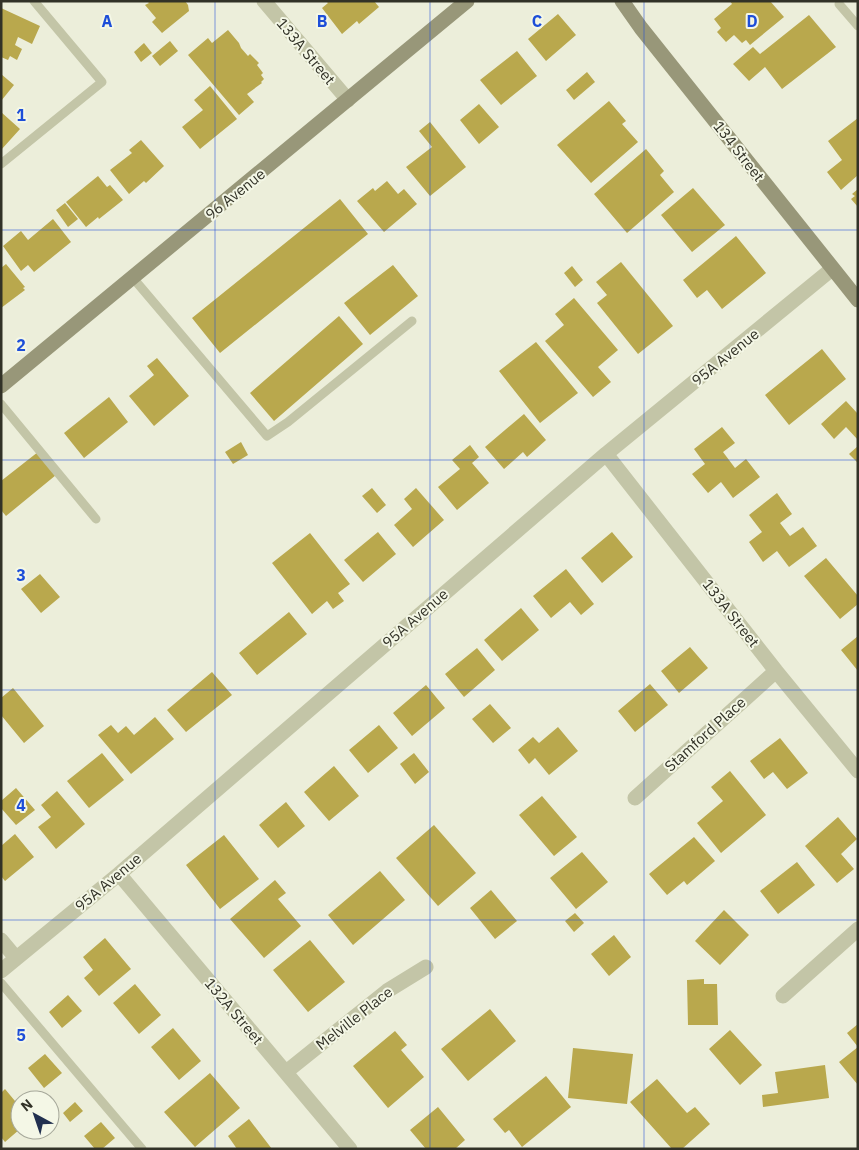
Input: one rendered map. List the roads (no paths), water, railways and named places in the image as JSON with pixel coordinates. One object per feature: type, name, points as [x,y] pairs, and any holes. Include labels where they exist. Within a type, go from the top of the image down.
[{"type":"main road","name":"96 Avenue","points":[[1,386],[467,1]]},
{"type":"main road","name":"134 Street","points":[[622,1],[641,28],[858,300]]},
{"type":"street","name":"133A Street","points":[[264,1],[348,100]]},
{"type":"street","name":"95A Avenue","points":[[1,971],[119,874],[606,454],[832,269]]},
{"type":"street","name":"133A Street","points":[[606,454],[776,671],[858,771]]},
{"type":"street","name":"Stamford Place","points":[[635,798],[776,671]]},
{"type":"street","name":"132A Street","points":[[119,874],[350,1149]]},
{"type":"street","points":[[783,996],[858,929]]},
{"type":"street","points":[[1,940],[16,958]]},
{"type":"street","name":"Melville Place","points":[[286,1072],[386,991],[426,967]]},
{"type":"lane","points":[[1,164],[102,82],[34,1]]},
{"type":"lane","points":[[839,4],[858,26]]},
{"type":"lane","points":[[132,278],[267,436],[288,422],[412,321]]},
{"type":"lane","points":[[1,404],[96,519]]},
{"type":"lane","points":[[1,983],[142,1149]]}]
